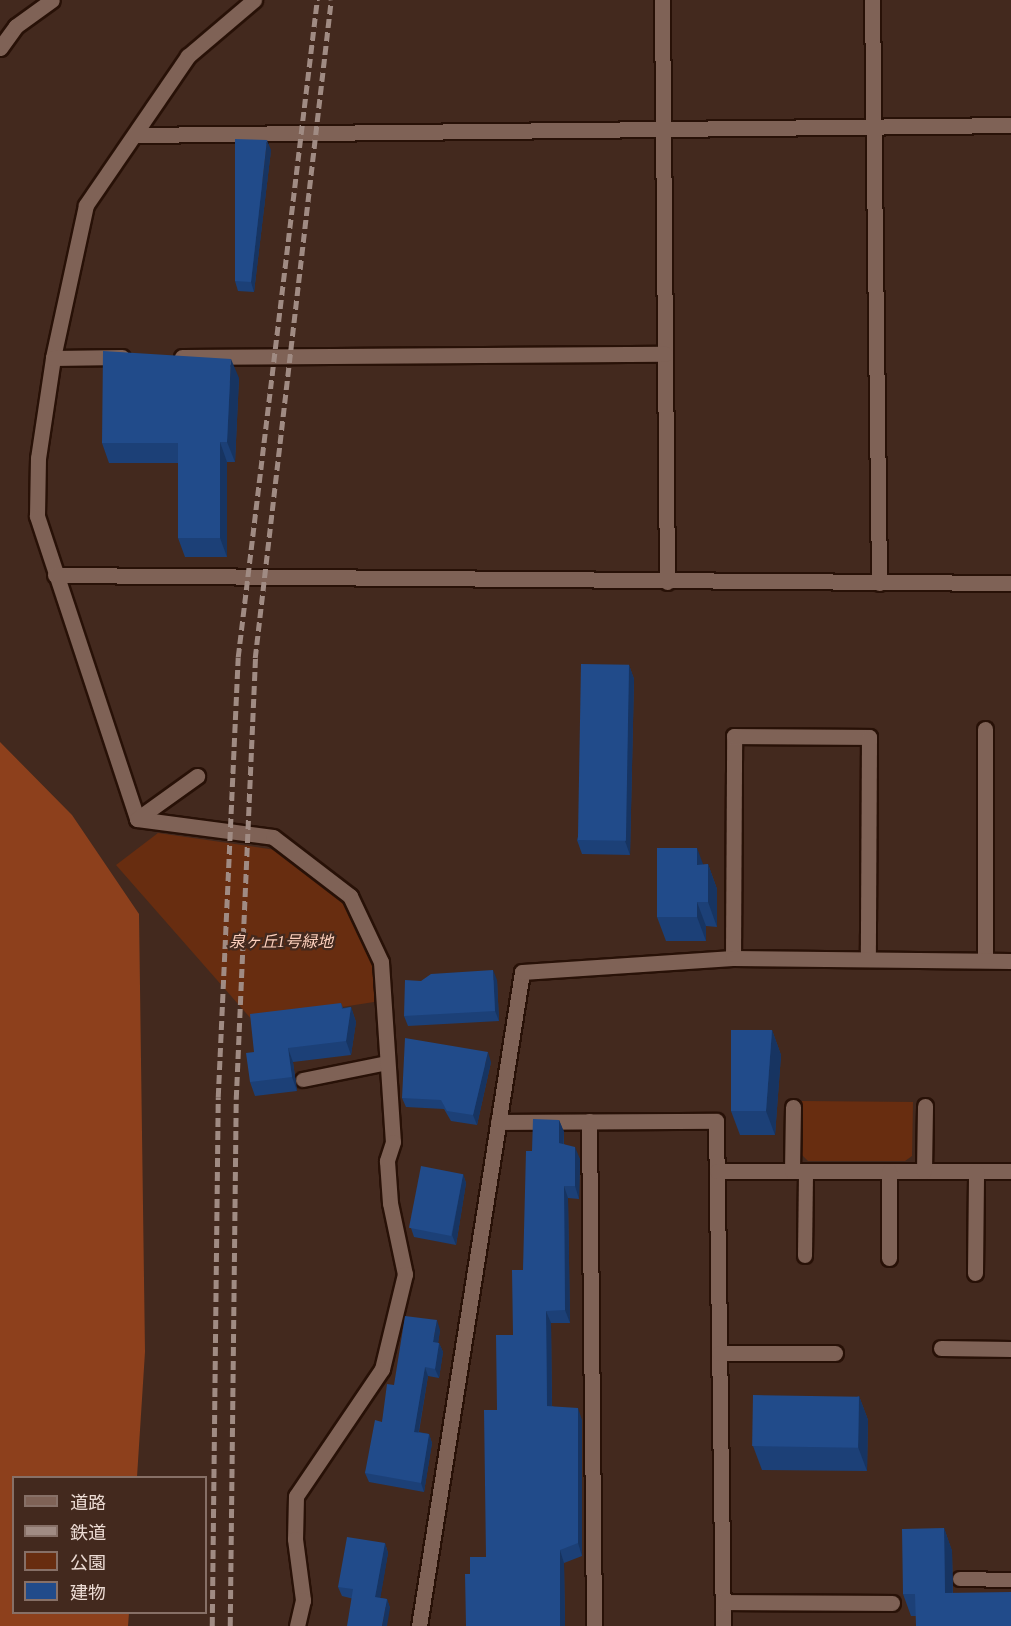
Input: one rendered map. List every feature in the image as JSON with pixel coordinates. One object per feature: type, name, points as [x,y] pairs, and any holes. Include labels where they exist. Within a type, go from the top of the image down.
[{"type":"street","points":[[0,48],[16,26],[52,0]]},
{"type":"street","points":[[137,819],[55,574],[38,516],[39,458],[53,358],[86,205],[188,56],[254,0]]},
{"type":"street","points":[[662,0],[668,582]]},
{"type":"street","points":[[872,0],[879,583]]},
{"type":"street","points":[[135,135],[1011,125]]},
{"type":"street","points":[[170,357],[665,354]]},
{"type":"street","points":[[53,358],[136,357]]},
{"type":"street","points":[[55,574],[668,582],[1011,583]]},
{"type":"street","points":[[985,729],[985,960]]},
{"type":"street","points":[[733,958],[734,736],[869,737],[868,959]]},
{"type":"street","points":[[137,819],[197,776]]},
{"type":"street","points":[[137,819],[273,837],[350,896],[381,962],[393,1142],[387,1161],[390,1203],[405,1274],[382,1369],[296,1496],[295,1539],[303,1600],[297,1626]]},
{"type":"street","points":[[419,1626],[522,972],[733,958],[1011,961]]},
{"type":"street","points":[[924,1171],[925,1106]]},
{"type":"street","points":[[793,1107],[799,1171]]},
{"type":"street","points":[[589,1121],[594,1626]]},
{"type":"street","points":[[498,1122],[716,1121],[723,1626]]},
{"type":"street","points":[[717,1171],[1011,1171]]},
{"type":"street","points":[[889,1171],[889,1258]]},
{"type":"street","points":[[975,1274],[976,1171]]},
{"type":"street","points":[[941,1348],[1011,1349]]},
{"type":"street","points":[[719,1353],[835,1353]]},
{"type":"street","points":[[723,1602],[892,1603]]},
{"type":"lane","points":[[303,1080],[387,1063]]},
{"type":"lane","points":[[799,1171],[805,1256]]},
{"type":"lane","points":[[960,1579],[1011,1580]]},
{"type":"green space","name":"泉ヶ丘1号緑地","points":[[158,833],[276,850],[345,900],[374,963],[374,1002],[253,1021],[116,865]]},
{"type":"green space","points":[[802,1101],[913,1102],[912,1156],[905,1161],[808,1161],[802,1155]]},
{"type":"shaded area","points":[[0,742],[72,815],[139,914],[145,1352],[137,1476],[12,1476],[12,1614],[129,1614],[128,1626],[0,1626]]},
{"type":"building","points":[[235,139],[267,140],[251,282],[235,281]]},
{"type":"building","points":[[103,351],[231,359],[227,442],[220,442],[220,538],[178,538],[178,443],[102,443]]},
{"type":"building","points":[[581,664],[629,665],[626,841],[578,840]]},
{"type":"building","points":[[657,848],[697,848],[697,865],[708,864],[708,902],[697,902],[697,917],[657,917]]},
{"type":"building","points":[[493,970],[495,1011],[404,1016],[405,980],[421,981],[431,974]]},
{"type":"building","points":[[341,1003],[342,1009],[351,1007],[346,1041],[288,1048],[292,1077],[250,1082],[246,1053],[254,1052],[250,1014]]},
{"type":"building","points":[[731,1030],[772,1030],[766,1111],[731,1111]]},
{"type":"building","points":[[405,1038],[488,1052],[473,1115],[447,1111],[441,1100],[402,1098]]},
{"type":"building","points":[[533,1119],[559,1120],[559,1143],[575,1147],[575,1186],[564,1186],[565,1310],[546,1311],[547,1406],[578,1408],[578,1543],[560,1550],[560,1626],[466,1626],[465,1574],[470,1574],[470,1557],[486,1557],[484,1410],[497,1410],[496,1335],[513,1335],[512,1270],[523,1270],[526,1151],[532,1151]]},
{"type":"building","points":[[421,1166],[463,1174],[451,1236],[409,1228]]},
{"type":"building","points":[[405,1316],[437,1320],[433,1342],[439,1343],[435,1369],[425,1367],[414,1432],[429,1434],[421,1483],[365,1473],[375,1420],[382,1422],[387,1384],[394,1385]]},
{"type":"building","points":[[753,1395],[859,1397],[858,1448],[752,1446]]},
{"type":"building","points":[[944,1528],[945,1593],[1011,1592],[1011,1626],[916,1626],[915,1594],[903,1594],[902,1529]]},
{"type":"building","points":[[347,1537],[385,1543],[375,1597],[387,1599],[382,1626],[347,1626],[353,1589],[338,1587]]},
{"type":"railway","points":[[212,1626],[218,1097],[238,657],[317,0]]},
{"type":"railway","points":[[230,1626],[236,1099],[255,658],[331,0]]}]
